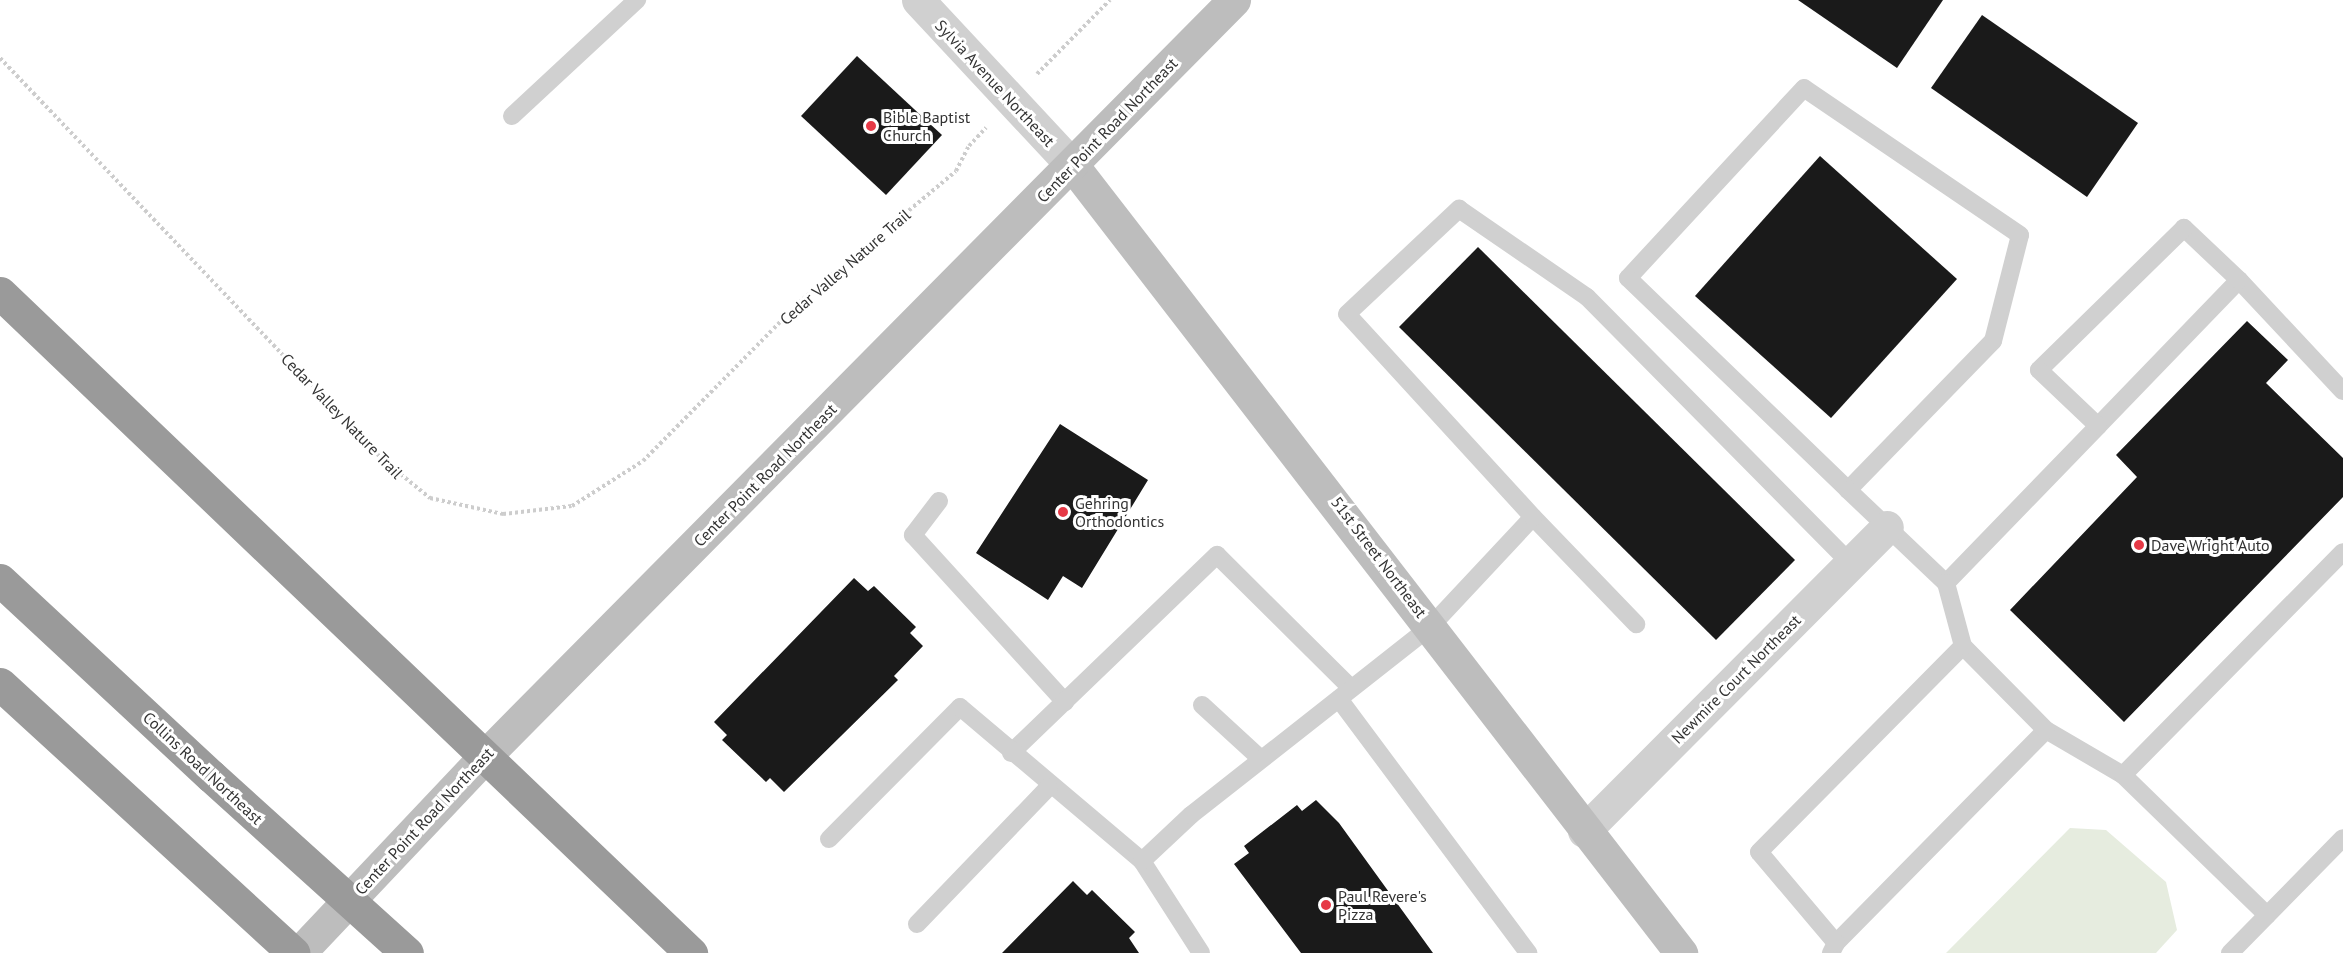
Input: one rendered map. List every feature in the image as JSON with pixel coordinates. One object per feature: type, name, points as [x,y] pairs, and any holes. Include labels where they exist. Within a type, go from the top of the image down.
[{"type":"highway","points":[[0,293],[691,953]]},
{"type":"highway","name":"Collins Road Northeast","points":[[0,580],[211,776],[407,953]]},
{"type":"highway","points":[[0,684],[294,953]]},
{"type":"main road","name":"Center Point Road Northeast","points":[[300,953],[486,755],[1073,166],[1234,0]]},
{"type":"main road","name":"51st Street Northeast","points":[[1073,166],[1431,626],[1584,831],[1680,953]]},
{"type":"street","name":"Sylvia Avenue Northeast","points":[[918,0],[1073,166]]},
{"type":"street","name":"Newmire Court Northeast","points":[[1584,831],[1887,526]]},
{"type":"lane","points":[[512,116],[637,0]]},
{"type":"lane","points":[[1848,490],[1993,341],[2020,235],[1804,88],[1628,278],[1848,490],[1946,583],[1963,646],[2046,730],[2123,775],[2267,915]]},
{"type":"lane","points":[[1636,624],[1533,517],[1347,314],[1459,208],[1587,297],[1850,563]]},
{"type":"lane","points":[[2098,426],[2039,370],[2184,228],[2239,280],[2343,391]]},
{"type":"lane","points":[[1946,583],[2239,280]]},
{"type":"lane","points":[[939,501],[913,535],[1065,702]]},
{"type":"lane","points":[[1142,861],[1261,759],[1431,626],[1533,517]]},
{"type":"lane","points":[[2123,775],[2343,552]]},
{"type":"lane","points":[[1011,753],[1217,555],[1345,693],[1528,953]]},
{"type":"lane","points":[[1963,646],[1759,852],[1834,948],[2046,730]]},
{"type":"lane","points":[[1202,705],[1261,759]]},
{"type":"lane","points":[[829,838],[960,707],[1049,787],[1142,861],[1201,953]]},
{"type":"lane","points":[[917,924],[1049,787]]},
{"type":"lane","points":[[2230,953],[2343,838]]},
{"type":"path","points":[[1046,64],[1110,0]]},
{"type":"path","name":"Cedar Valley Nature Trail","points":[[0,58],[382,459],[430,498],[503,514],[572,506],[643,461],[802,299],[956,171],[978,136]]},
{"type":"shaded area","points":[[2070,828],[2106,830],[2166,882],[2177,930],[2156,953],[1946,953]]},
{"type":"building","points":[[1798,0],[1943,0],[1897,68]]},
{"type":"building","points":[[1982,15],[2138,123],[2087,197],[1931,88]]},
{"type":"building","name":"Bible Baptist Church","points":[[857,56],[942,135],[886,195],[801,116]]},
{"type":"building","points":[[1820,156],[1957,279],[1831,418],[1695,296]]},
{"type":"building","points":[[1478,247],[1795,560],[1716,640],[1399,327]]},
{"type":"building","points":[[2247,321],[2288,360],[2266,383],[2343,458],[2343,497],[2124,722],[2010,610],[2137,477],[2116,455]]},
{"type":"building","name":"Gehring Orthodontics","points":[[1060,424],[1148,480],[1082,588],[1063,576],[1048,600],[976,553]]},
{"type":"building","points":[[854,578],[868,591],[874,586],[916,627],[910,633],[923,646],[894,676],[898,680],[784,792],[770,778],[766,782],[722,740],[727,735],[714,722]]},
{"type":"building","points":[[1316,800],[1339,823],[1433,953],[1301,953],[1234,864],[1249,853],[1244,846],[1297,805],[1302,811]]},
{"type":"building","points":[[1073,881],[1087,895],[1092,890],[1135,932],[1129,938],[1139,953],[1002,953]]},
{"type":"place","name":"Bible Baptist Church","points":[[871,126]]},
{"type":"place","name":"Gehring Orthodontics","points":[[1063,512]]},
{"type":"place","name":"Dave Wright Auto","points":[[2139,545]]},
{"type":"place","name":"Paul Revere's Pizza","points":[[1326,905]]}]
